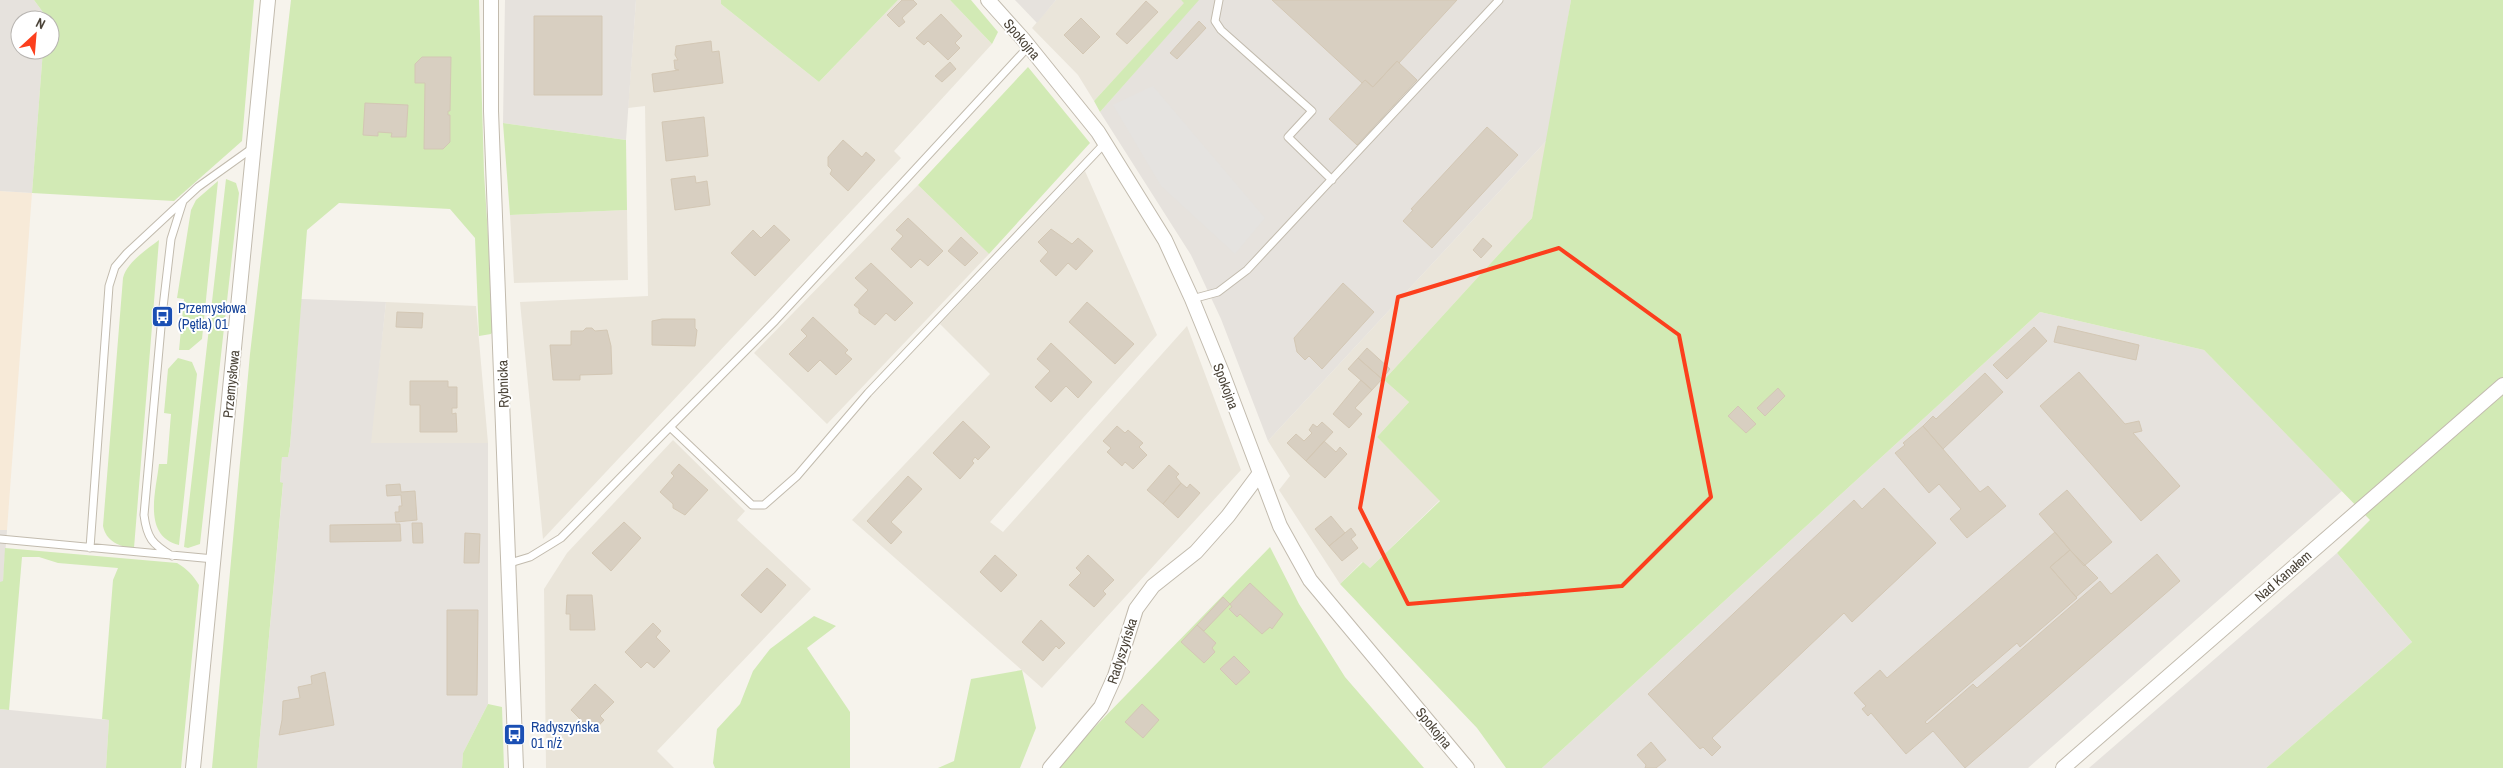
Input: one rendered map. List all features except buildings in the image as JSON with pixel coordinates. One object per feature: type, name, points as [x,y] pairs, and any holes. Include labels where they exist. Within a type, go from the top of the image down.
[{"type":"street","name":"Przemysłowa","points":[[193,768],[268,0]]},
{"type":"street","name":"Rybnicka","points":[[490,0],[491,111],[510,563],[516,768]]},
{"type":"street","name":"Spokojna","points":[[988,0],[1029,46],[1105,143],[1165,240],[1192,299],[1280,526],[1310,580],[1467,768]]},
{"type":"street","name":"Nad Kanałem","points":[[2063,768],[2503,385]]},
{"type":"street","name":"Radyszyńska","points":[[1050,768],[1101,707],[1115,676],[1136,609],[1154,586],[1196,552],[1228,516],[1260,473]]},
{"type":"lane","points":[[1219,0],[1215,21],[1221,30],[1312,111],[1288,137],[1332,180]]},
{"type":"lane","points":[[1192,299],[1218,292],[1230,285],[1247,270],[1499,0]]},
{"type":"lane","points":[[510,563],[530,557],[561,538],[775,322],[1029,46]]},
{"type":"lane","points":[[670,427],[752,505],[764,505],[797,476],[868,393],[1105,143]]},
{"type":"lane","points":[[90,548],[109,286],[116,266],[126,253],[183,201],[223,167],[254,147]]},
{"type":"lane","points":[[172,556],[158,547],[147,534],[144,515],[171,239],[183,201]]},
{"type":"lane","points":[[0,539],[214,559]]},
{"type":"highlighted area","points":[[1559,248],[1679,335],[1711,497],[1622,586],[1408,604],[1360,508],[1398,297]]},
{"type":"shaded area","points":[[0,0],[34,0],[41,10],[10,10],[10,60],[42,60],[32,193],[0,191]]},
{"type":"shaded area","points":[[505,0],[636,0],[626,140],[503,123]]},
{"type":"shaded area","points":[[636,0],[721,0],[721,4],[819,82],[898,0],[950,0],[992,44],[894,151],[901,158],[543,539],[520,302],[648,296],[645,106],[628,108]]},
{"type":"shaded area","points":[[1015,0],[1056,0],[1037,23]]},
{"type":"shaded area","points":[[1056,0],[1181,0],[1185,3],[1094,101],[1078,75],[1032,28]]},
{"type":"shaded area","points":[[1198,0],[1571,0],[1548,139],[1268,441],[1221,319],[1191,255],[1100,112]]},
{"type":"shaded area","points":[[1153,86],[1265,218],[1235,254],[1161,186],[1113,105]]},
{"type":"shaded area","points":[[1548,139],[1532,218],[1384,380],[1409,402],[1377,437],[1440,500],[1370,568],[1362,562],[1340,584],[1279,490],[1290,476],[1268,441]]},
{"type":"shaded area","points":[[1085,171],[1157,335],[990,522],[1003,532],[1187,326],[1241,470],[1042,688],[852,520],[990,374],[940,324]]},
{"type":"shaded area","points":[[918,185],[989,254],[827,424],[754,353]]},
{"type":"shaded area","points":[[0,191],[32,193],[7,530],[0,530]]},
{"type":"shaded area","points":[[627,210],[628,280],[514,283],[510,215]]},
{"type":"shaded area","points":[[301,299],[386,302],[371,443],[488,443],[488,704],[463,753],[462,768],[257,768],[283,484],[280,482],[282,457],[288,457],[290,446]]},
{"type":"shaded area","points":[[386,302],[476,306],[488,443],[370,443]]},
{"type":"shaded area","points":[[2040,312],[2204,350],[2342,491],[2028,768],[1542,768]]},
{"type":"shaded area","points":[[673,440],[745,511],[737,520],[811,589],[657,751],[674,768],[546,768],[544,589],[567,553]]},
{"type":"shaded area","points":[[0,530],[7,530],[3,582],[0,582]]},
{"type":"shaded area","points":[[2337,553],[2412,642],[2266,768],[2089,768]]},
{"type":"shaded area","points":[[0,709],[109,720],[106,768],[0,768]]},
{"type":"green space","points":[[34,0],[254,0],[242,141],[174,201],[32,193],[42,60],[60,60],[60,10],[41,10]]},
{"type":"green space","points":[[291,0],[479,0],[484,173],[494,329],[491,334],[479,336],[475,238],[450,209],[339,203],[307,230],[290,446],[288,457],[282,457],[280,482],[283,483],[257,768],[212,768],[250,354]]},
{"type":"green space","points":[[721,0],[898,0],[819,82],[721,4]]},
{"type":"green space","points":[[950,0],[971,0],[998,32],[992,44]]},
{"type":"green space","points":[[1181,0],[1199,0],[1100,112],[1094,101],[1184,3]]},
{"type":"green space","points":[[1571,0],[2503,0],[2503,768],[2266,768],[2412,642],[2337,553],[2370,520],[2204,350],[2040,312],[1542,768],[1506,768],[1477,728],[1340,584],[1363,562],[1370,568],[1440,501],[1377,437],[1409,402],[1384,380],[1532,218]]},
{"type":"green space","points":[[1028,67],[1090,143],[989,254],[918,185]]},
{"type":"green space","points":[[503,123],[626,140],[627,210],[510,215]]},
{"type":"green space","points":[[226,179],[236,183],[239,193],[200,544],[188,548],[184,547]]},
{"type":"green space","points":[[218,181],[202,339],[189,350],[179,350],[184,299],[177,298],[191,210],[196,200]]},
{"type":"green space","points":[[159,240],[134,548],[114,542],[107,536],[103,526],[123,278],[128,267]]},
{"type":"green space","points":[[178,358],[192,362],[197,374],[179,545],[167,540],[160,532],[154,511],[159,464],[167,464],[171,414],[164,413],[168,369]]},
{"type":"green space","points":[[1270,547],[1299,604],[1345,677],[1424,768],[1055,768]]},
{"type":"green space","points":[[5,548],[177,563],[194,578],[199,585],[181,768],[106,768],[109,720],[102,719],[113,580],[118,568],[58,563],[39,557],[22,557],[9,710],[0,709],[0,582],[3,581]]},
{"type":"green space","points":[[814,616],[836,626],[807,648],[850,712],[850,768],[715,768],[713,763],[717,729],[740,704],[753,671],[770,649]]},
{"type":"green space","points":[[1022,670],[1036,728],[1020,768],[938,768],[954,761],[971,679]]},
{"type":"green space","points":[[488,704],[502,707],[504,768],[462,768],[463,753]]},
{"type":"place","name":"Przemysłowa (Pętla) 01","points":[[162,316]]},
{"type":"place","name":"Radyszyńska 01 n/ż","points":[[515,735]]}]
